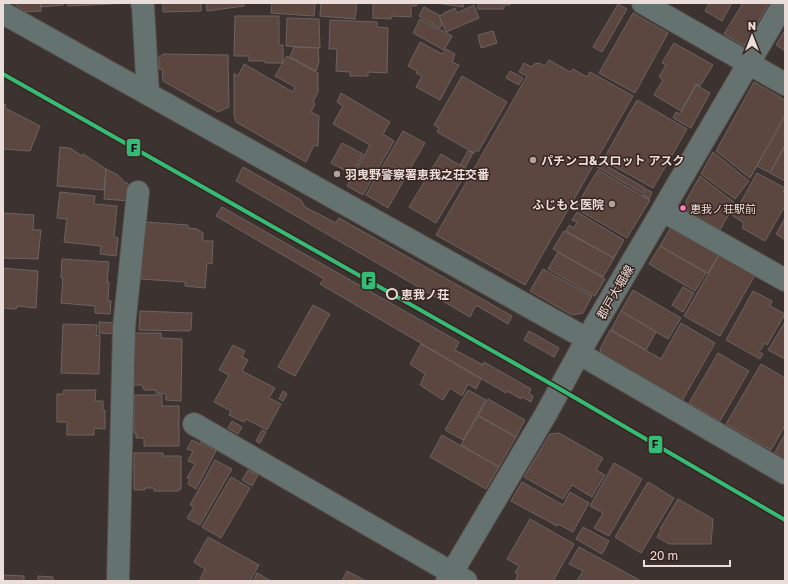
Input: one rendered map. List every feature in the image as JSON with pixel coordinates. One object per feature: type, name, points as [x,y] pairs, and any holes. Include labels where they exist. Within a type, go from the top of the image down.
[{"type":"main road","name":"郡戸大堀線","points":[[454,578],[567,375],[784,3]]},
{"type":"street","points":[[142,3],[148,94]]},
{"type":"street","points":[[643,3],[785,84]]},
{"type":"street","points":[[3,13],[148,94],[584,347],[785,473]]},
{"type":"street","points":[[118,581],[124,327],[138,192]]},
{"type":"street","points":[[663,210],[785,280]]},
{"type":"street","points":[[194,424],[454,578]]},
{"type":"building","points":[[15,3],[40,3],[41,11],[22,12],[22,9]]},
{"type":"building","points":[[41,3],[63,3],[63,5],[41,7]]},
{"type":"building","points":[[67,3],[130,3],[68,6]]},
{"type":"building","points":[[163,3],[201,3],[201,11],[163,12]]},
{"type":"building","points":[[206,3],[244,3],[244,6],[207,11]]},
{"type":"building","points":[[272,3],[315,3],[314,16],[271,13]]},
{"type":"building","points":[[321,3],[357,3],[355,19],[320,16]]},
{"type":"building","points":[[373,3],[418,3],[416,6],[411,6],[411,17],[391,16],[391,19],[373,18]]},
{"type":"building","points":[[437,3],[464,3],[463,7]]},
{"type":"building","points":[[478,3],[510,3],[510,5],[504,5],[504,9],[478,9]]},
{"type":"building","points":[[707,3],[732,3],[722,21],[705,11],[709,4]]},
{"type":"building","points":[[743,3],[769,3],[744,46],[724,34]]},
{"type":"building","points":[[618,4],[627,9],[602,52],[593,47]]},
{"type":"building","points":[[474,5],[479,18],[446,32],[439,16],[455,8],[457,13]]},
{"type":"building","points":[[424,7],[439,15],[442,24],[440,28],[419,16]]},
{"type":"building","points":[[633,13],[668,33],[635,93],[599,73]]},
{"type":"building","points":[[235,16],[279,16],[279,45],[283,45],[283,63],[249,61],[249,56],[234,56]]},
{"type":"building","points":[[287,18],[319,19],[320,48],[286,46]]},
{"type":"building","points":[[420,19],[452,36],[444,50],[413,33]]},
{"type":"building","points":[[330,20],[377,22],[377,27],[388,28],[387,73],[368,72],[368,76],[350,76],[350,72],[336,71],[337,49],[329,49]]},
{"type":"building","points":[[785,30],[785,51],[776,45]]},
{"type":"building","points":[[493,31],[497,43],[481,48],[478,35]]},
{"type":"building","points":[[420,42],[442,54],[446,49],[455,54],[452,62],[459,65],[440,100],[416,87],[422,76],[408,66]]},
{"type":"building","points":[[674,43],[713,65],[700,86],[696,84],[681,111],[654,95],[663,80],[659,77],[666,65],[662,63]]},
{"type":"building","points":[[294,47],[318,48],[319,62],[316,71],[290,57]]},
{"type":"building","points":[[163,54],[228,55],[229,107],[218,112],[163,81],[162,69],[159,69],[159,56],[162,56]]},
{"type":"building","points":[[287,56],[318,73],[318,92],[313,102],[315,104],[311,112],[319,116],[318,146],[314,145],[306,162],[236,122],[234,115],[234,73],[238,76],[244,64],[293,92],[295,87],[275,76]]},
{"type":"building","points":[[549,60],[570,72],[573,69],[587,77],[590,72],[633,96],[525,285],[436,235],[527,76],[519,72],[524,63],[532,67],[534,64],[539,63],[545,66]]},
{"type":"building","points":[[510,71],[523,78],[519,85],[506,78]]},
{"type":"building","points":[[462,76],[507,102],[478,152],[476,150],[474,153],[437,132],[439,128],[434,125]]},
{"type":"building","points":[[754,82],[785,100],[785,116],[750,178],[716,151]]},
{"type":"building","points":[[696,85],[710,93],[691,128],[673,118],[676,112],[680,114]]},
{"type":"building","points":[[341,93],[390,122],[383,134],[394,141],[363,195],[347,186],[370,145],[333,124],[343,106],[337,102]]},
{"type":"building","points":[[637,100],[687,129],[653,188],[603,160]]},
{"type":"building","points":[[3,104],[6,105],[5,108],[40,126],[30,151],[3,149]]},
{"type":"building","points":[[785,116],[785,145],[770,173],[757,166]]},
{"type":"building","points":[[403,131],[425,143],[388,208],[366,195]]},
{"type":"building","points":[[342,143],[363,154],[352,174],[331,163]]},
{"type":"building","points":[[785,146],[785,181],[770,173]]},
{"type":"building","points":[[60,147],[70,148],[82,156],[83,154],[106,169],[104,190],[57,186]]},
{"type":"building","points":[[468,151],[473,153],[465,168],[460,165]]},
{"type":"building","points":[[713,152],[749,181],[735,199],[701,174]]},
{"type":"building","points":[[441,154],[468,170],[436,223],[409,207]]},
{"type":"building","points":[[600,162],[645,188],[642,193],[597,167]]},
{"type":"building","points":[[243,167],[301,200],[305,207],[336,223],[339,218],[512,316],[508,324],[476,305],[470,317],[236,181]]},
{"type":"building","points":[[106,169],[118,175],[131,187],[130,201],[104,199]]},
{"type":"building","name":"ふじもと医院","points":[[598,170],[650,200],[627,238],[575,208]]},
{"type":"building","points":[[757,173],[785,188],[783,191],[785,193],[785,206],[765,241],[742,228],[744,223],[733,216]]},
{"type":"building","points":[[700,176],[735,203],[720,230],[687,211],[686,201]]},
{"type":"building","points":[[646,189],[652,192],[649,199],[643,195]]},
{"type":"building","points":[[60,192],[95,196],[94,204],[117,206],[114,237],[118,238],[116,256],[100,254],[101,246],[64,242],[67,219],[57,218]]},
{"type":"building","points":[[222,207],[459,342],[455,350],[483,365],[484,362],[531,389],[529,394],[533,396],[531,402],[522,397],[521,399],[507,391],[506,393],[320,284],[324,279],[216,216]]},
{"type":"building","points":[[577,212],[624,240],[614,258],[566,231],[569,225],[574,228],[577,222],[572,220]]},
{"type":"building","points":[[3,213],[34,215],[33,230],[41,230],[38,259],[3,258]]},
{"type":"building","points":[[785,218],[785,240],[776,234]]},
{"type":"building","points":[[145,222],[188,225],[188,228],[197,229],[203,233],[203,241],[213,241],[212,264],[207,263],[205,288],[185,286],[185,282],[141,279]]},
{"type":"building","points":[[671,227],[719,254],[708,273],[660,246]]},
{"type":"building","points":[[564,231],[614,258],[603,277],[553,249]]},
{"type":"building","points":[[660,246],[706,273],[695,291],[649,264]]},
{"type":"building","points":[[558,252],[605,279],[595,296],[548,269]]},
{"type":"building","points":[[719,255],[755,275],[720,336],[684,316]]},
{"type":"building","points":[[62,259],[109,262],[107,282],[109,282],[108,301],[111,301],[110,314],[95,313],[95,306],[61,303],[63,278],[61,278]]},
{"type":"building","points":[[3,268],[38,271],[36,308],[17,306],[16,309],[3,308]]},
{"type":"building","points":[[543,269],[592,296],[583,313],[572,315],[530,291]]},
{"type":"building","points":[[683,287],[694,293],[683,312],[672,305]]},
{"type":"building","points":[[633,290],[681,318],[668,339],[621,311]]},
{"type":"building","points":[[753,291],[772,301],[770,306],[785,314],[767,345],[765,343],[759,352],[763,354],[760,359],[726,340]]},
{"type":"building","points":[[313,305],[330,314],[295,376],[278,367]]},
{"type":"building","points":[[140,311],[192,313],[191,329],[190,331],[139,330]]},
{"type":"building","points":[[621,311],[656,332],[646,350],[611,330]]},
{"type":"building","points":[[99,322],[116,323],[116,334],[99,333]]},
{"type":"building","points":[[785,322],[785,359],[768,350]]},
{"type":"building","points":[[681,323],[715,343],[682,401],[602,355],[600,349],[610,330],[661,359]]},
{"type":"building","points":[[63,324],[97,325],[96,335],[100,335],[99,374],[61,373]]},
{"type":"building","points":[[529,331],[559,348],[554,357],[524,340]]},
{"type":"building","points":[[135,333],[161,333],[161,338],[182,339],[181,401],[166,400],[166,394],[156,393],[156,390],[144,390],[142,385],[134,385]]},
{"type":"building","points":[[421,344],[481,379],[476,389],[468,384],[462,396],[450,388],[443,400],[420,385],[425,374],[410,364]]},
{"type":"building","points":[[233,345],[245,351],[242,357],[248,360],[242,371],[275,388],[269,398],[281,404],[267,430],[246,419],[244,422],[229,415],[231,411],[214,402],[229,375],[219,370]]},
{"type":"building","points":[[718,353],[749,371],[720,421],[689,403]]},
{"type":"building","points":[[761,364],[785,378],[785,426],[771,450],[726,424]]},
{"type":"building","points":[[64,390],[96,390],[95,401],[103,401],[103,410],[105,410],[105,429],[94,428],[94,435],[67,435],[67,422],[57,422],[57,394],[63,394]]},
{"type":"building","points":[[468,390],[486,400],[463,440],[445,430]]},
{"type":"building","points":[[283,391],[287,394],[283,401],[279,399]]},
{"type":"building","points":[[134,395],[162,395],[162,406],[179,406],[179,446],[144,446],[144,438],[136,438],[136,433],[134,433]]},
{"type":"building","points":[[488,399],[525,420],[516,437],[478,415]]},
{"type":"building","points":[[478,416],[516,437],[499,467],[461,445]]},
{"type":"building","points":[[232,421],[242,427],[238,434],[228,428]]},
{"type":"building","points":[[262,430],[266,432],[260,443],[256,441]]},
{"type":"building","points":[[559,433],[603,458],[596,470],[605,475],[592,497],[572,485],[563,499],[524,477],[550,434]]},
{"type":"building","points":[[785,434],[785,461],[774,454]]},
{"type":"building","points":[[442,435],[499,467],[486,489],[430,457]]},
{"type":"building","points":[[192,440],[200,444],[201,442],[216,451],[196,489],[188,484],[190,479],[187,478],[195,464],[188,461],[193,451],[187,449]]},
{"type":"building","points":[[134,453],[163,453],[163,456],[181,456],[181,489],[179,489],[179,491],[154,491],[154,488],[134,490]]},
{"type":"building","points":[[215,460],[232,469],[200,525],[187,518],[194,507],[190,505]]},
{"type":"building","points":[[614,463],[642,479],[609,536],[594,528],[603,513],[590,506]]},
{"type":"building","points":[[248,470],[258,475],[252,486],[242,480]]},
{"type":"building","points":[[231,477],[250,488],[221,538],[202,527]]},
{"type":"building","points":[[522,482],[563,505],[570,492],[589,503],[573,532],[558,524],[557,526],[511,501]]},
{"type":"building","points":[[648,482],[674,498],[641,553],[615,537]]},
{"type":"building","points":[[678,499],[713,519],[711,544],[669,544],[657,537],[661,530],[660,529]]},
{"type":"building","points":[[530,519],[574,544],[553,581],[515,581],[518,575],[515,573],[519,566],[507,559]]},
{"type":"building","points":[[583,527],[609,541],[602,554],[576,539]]},
{"type":"building","points":[[208,537],[259,565],[250,581],[199,581],[205,569],[194,562]]},
{"type":"building","points":[[579,547],[641,581],[577,581],[583,571],[569,564]]},
{"type":"building","points":[[347,571],[366,581],[342,581]]},
{"type":"building","points":[[257,573],[271,581],[253,581]]},
{"type":"building","points":[[3,575],[24,576],[24,581],[3,581]]},
{"type":"building","points":[[38,576],[53,577],[53,581],[38,581]]},
{"type":"transit line","name":"F","points":[[3,74],[560,389],[785,520]]},
{"type":"place","name":"パチンコ&スロット アスク","points":[[533,160]]},
{"type":"place","name":"羽曳野警察署恵我之荘交番","points":[[337,174]]},
{"type":"place","name":"ふじもと医院","points":[[612,204]]},
{"type":"place","name":"恵我ノ荘駅前","points":[[683,208]]},
{"type":"place","name":"恵我ノ荘","points":[[392,294]]}]
